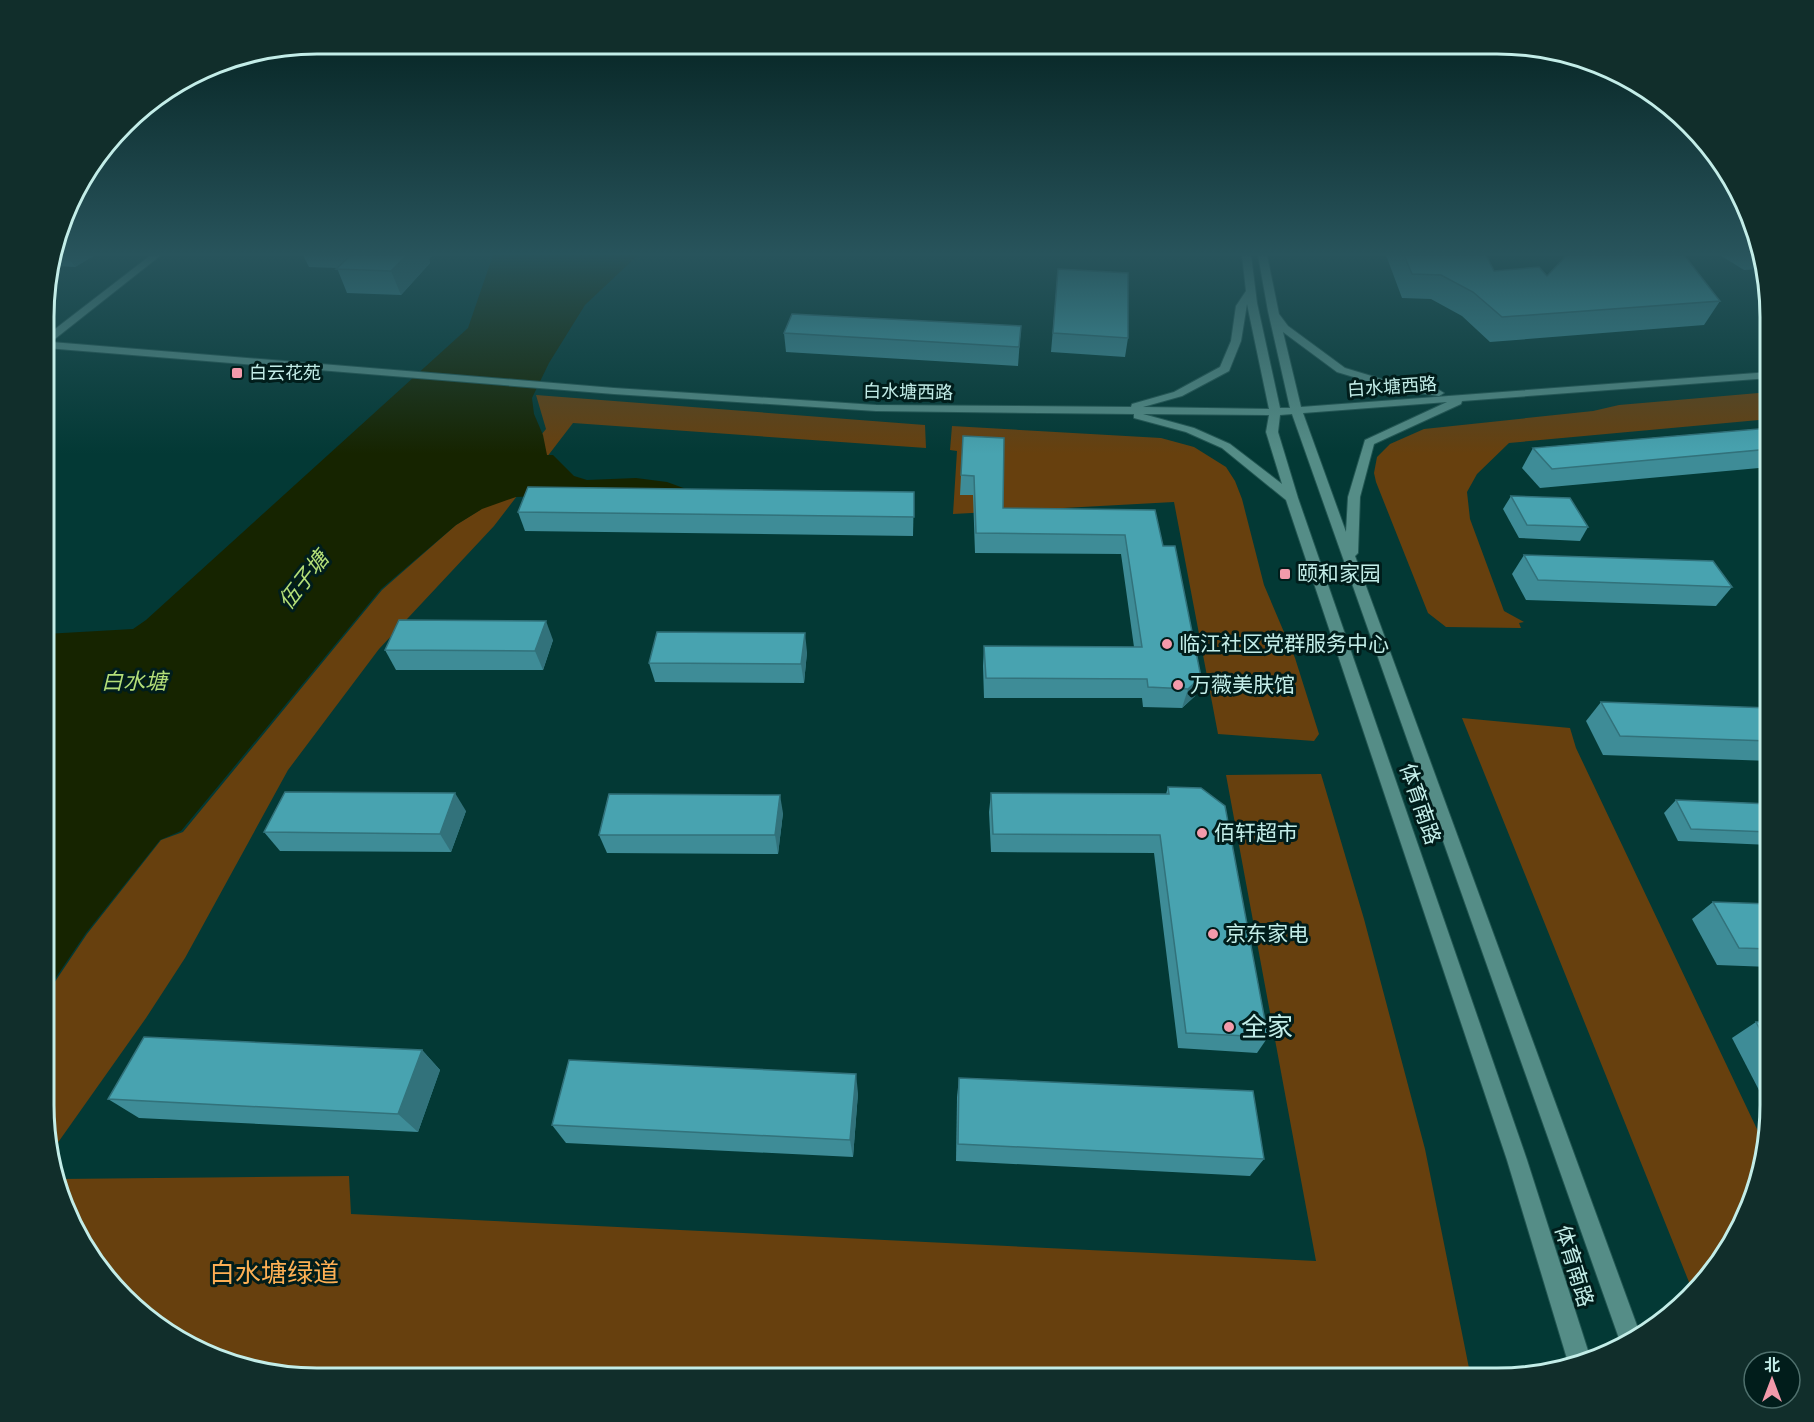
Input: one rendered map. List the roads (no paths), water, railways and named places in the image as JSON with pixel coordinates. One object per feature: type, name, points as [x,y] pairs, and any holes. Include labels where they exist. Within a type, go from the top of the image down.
[{"type":"street","points":[[54,337],[73,321]]},
{"type":"street","points":[[1118,411],[1178,394],[1225,369],[1236,341],[1239,321]]},
{"type":"street","name":"体育南路","points":[[1257,321],[1275,412],[1272,432],[1292,498],[1517,1160],[1578,1355]]},
{"type":"street","name":"体育南路","points":[[1275,321],[1296,410],[1629,1333]]},
{"type":"street","points":[[1280,321],[1284,328],[1341,370],[1397,387],[1468,398]]},
{"type":"street","name":"白水塘西路","points":[[54,344],[614,391],[876,408],[1275,412],[1760,376]]},
{"type":"street","points":[[1352,563],[1354,497],[1369,442],[1468,398]]},
{"type":"street","points":[[1118,411],[1190,430],[1226,446],[1292,498]]},
{"type":"water","points":[[470,321],[575,321],[549,363],[532,398],[534,414],[543,435],[547,455],[553,455],[574,476],[587,480],[636,478],[667,482],[689,490],[516,497],[482,509],[456,525],[381,589],[181,831],[160,840],[86,933],[54,980],[54,633],[133,629],[146,620],[468,328]]},
{"type":"place","name":"白云花苑","points":[[237,373]]},
{"type":"place","name":"颐和家园","points":[[1285,574]]},
{"type":"place","name":"临江社区党群服务中心","points":[[1167,644]]},
{"type":"place","name":"万薇美肤馆","points":[[1178,685]]},
{"type":"place","name":"佰轩超市","points":[[1202,833]]},
{"type":"place","name":"京东家电","points":[[1213,934]]},
{"type":"place","name":"全家","points":[[1229,1027]]},
{"type":"water label","name":"伍子塘","points":[[303,580]]},
{"type":"water label","name":"白水塘","points":[[134,681]]},
{"type":"park label","name":"白水塘绿道","points":[[274,1273]]}]
